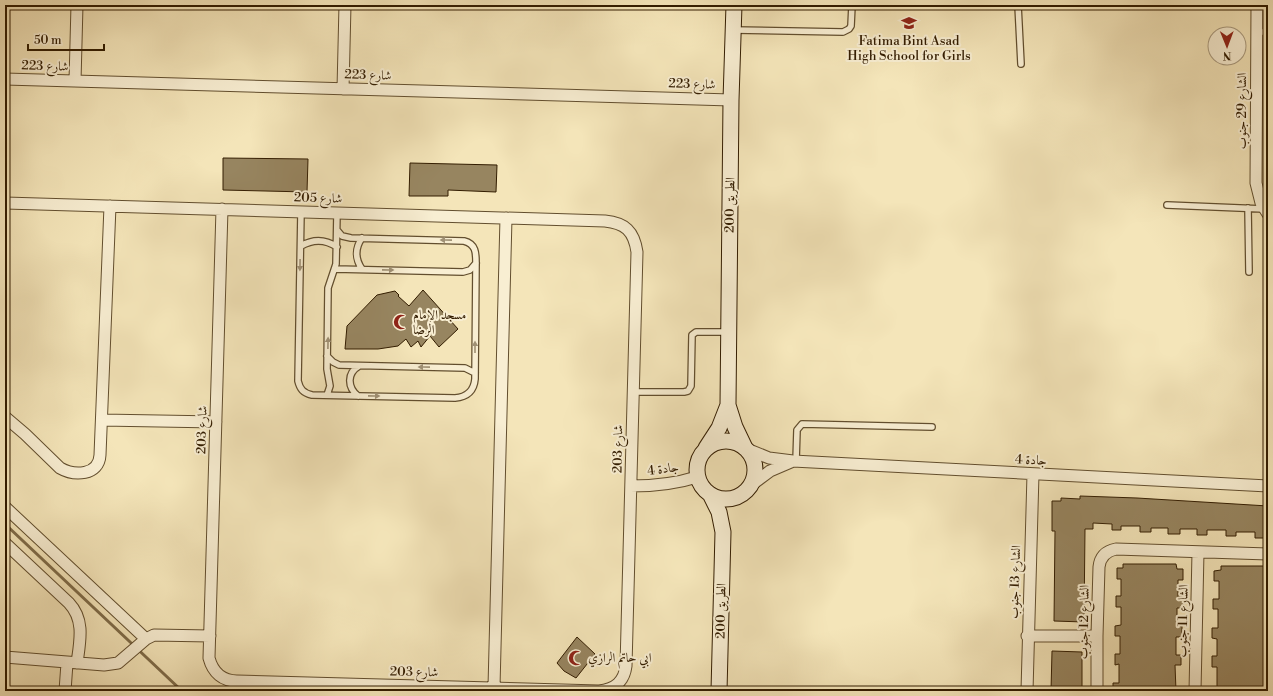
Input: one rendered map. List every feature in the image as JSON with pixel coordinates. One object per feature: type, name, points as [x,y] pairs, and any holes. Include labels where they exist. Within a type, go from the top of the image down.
[{"type":"main road","name":"الطريق 200","points":[[734,5],[731,100],[728,405],[735,427],[746,448]]},
{"type":"main road","name":"الطريق 200","points":[[705,450],[719,428],[728,405]]},
{"type":"main road","points":[[719,442],[734,442],[746,448],[754,460],[755,467],[753,480],[746,490],[736,497],[722,499],[710,494],[702,486],[698,477],[698,462],[701,455],[711,445],[719,442]]},
{"type":"main road","name":"الطريق 200","points":[[723,532],[732,508],[746,490]]},
{"type":"main road","name":"الطريق 200","points":[[710,494],[719,512],[723,532],[719,691]]},
{"type":"street","points":[[75,81],[77,5]]},
{"type":"street","points":[[343,89],[345,5]]},
{"type":"street","name":"الشارع 29 جنوب","points":[[1261,7],[1256,32],[1256,184],[1258,194],[1266,211]]},
{"type":"street","name":"شارع 223","points":[[5,79],[731,100]]},
{"type":"street","name":"شارع 205","points":[[5,203],[605,221],[614,222],[628,229]]},
{"type":"street","points":[[5,417],[60,468],[72,473],[90,472],[97,466],[100,459],[102,420],[110,206]]},
{"type":"street","name":"شارع 203","points":[[222,209],[209,658],[218,675],[232,681],[599,691],[608,690],[615,687],[621,681],[625,674],[626,666],[637,252],[636,244],[628,229]]},
{"type":"street","points":[[494,688],[506,218]]},
{"type":"street","points":[[102,420],[216,422]]},
{"type":"street","name":"جادة 4","points":[[746,448],[769,458],[795,461],[1268,486]]},
{"type":"street","name":"جادة 4","points":[[746,490],[770,471],[795,461]]},
{"type":"street","name":"الشارع 13 جنوب","points":[[1026,691],[1033,474]]},
{"type":"street","name":"جادة 4","points":[[631,486],[662,485],[698,477]]},
{"type":"street","points":[[5,506],[144,641]]},
{"type":"street","points":[[5,543],[69,603],[75,611],[80,627],[65,691]]},
{"type":"street","name":"الشارع 12 جنوب","points":[[1097,691],[1099,563],[1104,555],[1116,549],[1198,552]]},
{"type":"street","points":[[1198,552],[1268,554]]},
{"type":"street","name":"الشارع 11 جنوب","points":[[1196,691],[1198,552]]},
{"type":"street","points":[[5,657],[112,665],[118,663],[150,636],[210,636]]},
{"type":"street","points":[[1028,636],[1097,636]]},
{"type":"lane","points":[[733,30],[843,32],[851,26],[852,5]]},
{"type":"lane","points":[[1018,5],[1022,64]]},
{"type":"lane","points":[[1256,32],[1268,32]]},
{"type":"lane","points":[[1167,206],[1248,208],[1266,211]]},
{"type":"lane","points":[[1248,208],[1249,272]]},
{"type":"lane","points":[[301,212],[298,380],[300,389],[307,394],[327,395],[465,396],[473,388],[475,373],[476,263],[474,248],[470,243],[464,241],[346,238],[337,230]]},
{"type":"lane","points":[[327,395],[330,386],[327,369],[328,288],[335,268],[337,247],[337,213]]},
{"type":"lane","points":[[362,238],[356,254],[362,269]]},
{"type":"lane","points":[[301,246],[306,243],[319,240],[325,241],[337,247]]},
{"type":"lane","points":[[335,268],[463,272],[470,270],[476,263]]},
{"type":"lane","points":[[633,392],[688,391],[691,386],[692,335],[696,332],[729,332]]},
{"type":"lane","points":[[327,356],[339,365],[465,368],[475,373]]},
{"type":"lane","points":[[358,396],[352,389],[349,380],[352,371],[359,365]]},
{"type":"lane","points":[[795,461],[796,430],[802,424],[932,426]]},
{"type":"building","points":[[223,158],[308,159],[307,192],[223,190]]},
{"type":"building","points":[[410,163],[497,165],[496,192],[448,190],[448,196],[409,196]]},
{"type":"building","name":"مسجد الإمام الرضا","points":[[423,290],[458,329],[439,347],[430,336],[421,347],[418,341],[411,347],[406,339],[398,346],[378,349],[345,349],[347,326],[377,295],[395,291],[399,295],[398,296],[409,306]]},
{"type":"building","points":[[1080,496],[1268,506],[1268,517],[1265,517],[1265,538],[1255,538],[1255,532],[1236,532],[1236,536],[1226,536],[1226,530],[1207,530],[1207,535],[1197,535],[1197,529],[1180,529],[1180,534],[1168,534],[1168,528],[1151,528],[1151,532],[1140,532],[1140,526],[1121,526],[1121,530],[1112,530],[1112,524],[1093,523],[1093,529],[1085,529],[1084,622],[1054,621],[1055,531],[1052,531],[1052,501],[1061,501],[1061,498],[1080,499]]},
{"type":"building","points":[[1123,564],[1176,564],[1177,569],[1183,569],[1183,580],[1178,580],[1178,597],[1183,597],[1183,608],[1177,608],[1177,626],[1182,626],[1182,637],[1176,637],[1176,655],[1181,655],[1181,665],[1175,665],[1176,691],[1113,691],[1113,683],[1119,683],[1119,664],[1115,665],[1115,654],[1120,654],[1120,636],[1115,636],[1115,626],[1121,625],[1121,607],[1116,607],[1116,596],[1121,596],[1121,579],[1117,579],[1117,568],[1123,568]]},
{"type":"building","points":[[1221,566],[1268,566],[1268,691],[1217,691],[1217,667],[1212,667],[1212,656],[1217,656],[1217,639],[1212,638],[1212,628],[1218,628],[1218,609],[1213,609],[1213,599],[1219,599],[1219,581],[1214,581],[1214,571],[1221,570]]},
{"type":"building","name":"ابي حاتم الرازي","points":[[577,637],[595,654],[576,678],[564,671],[557,663]]},
{"type":"building","points":[[1052,651],[1082,652],[1082,691],[1051,691]]},
{"type":"waterway","points":[[5,524],[182,691]]},
{"type":"place","name":"Fatima Bint Asad High School for Girls","points":[[909,23]]},
{"type":"place","name":"مسجد الإمام الرضا","points":[[401,322]]},
{"type":"place","name":"ابي حاتم الرازي","points":[[576,658]]}]
